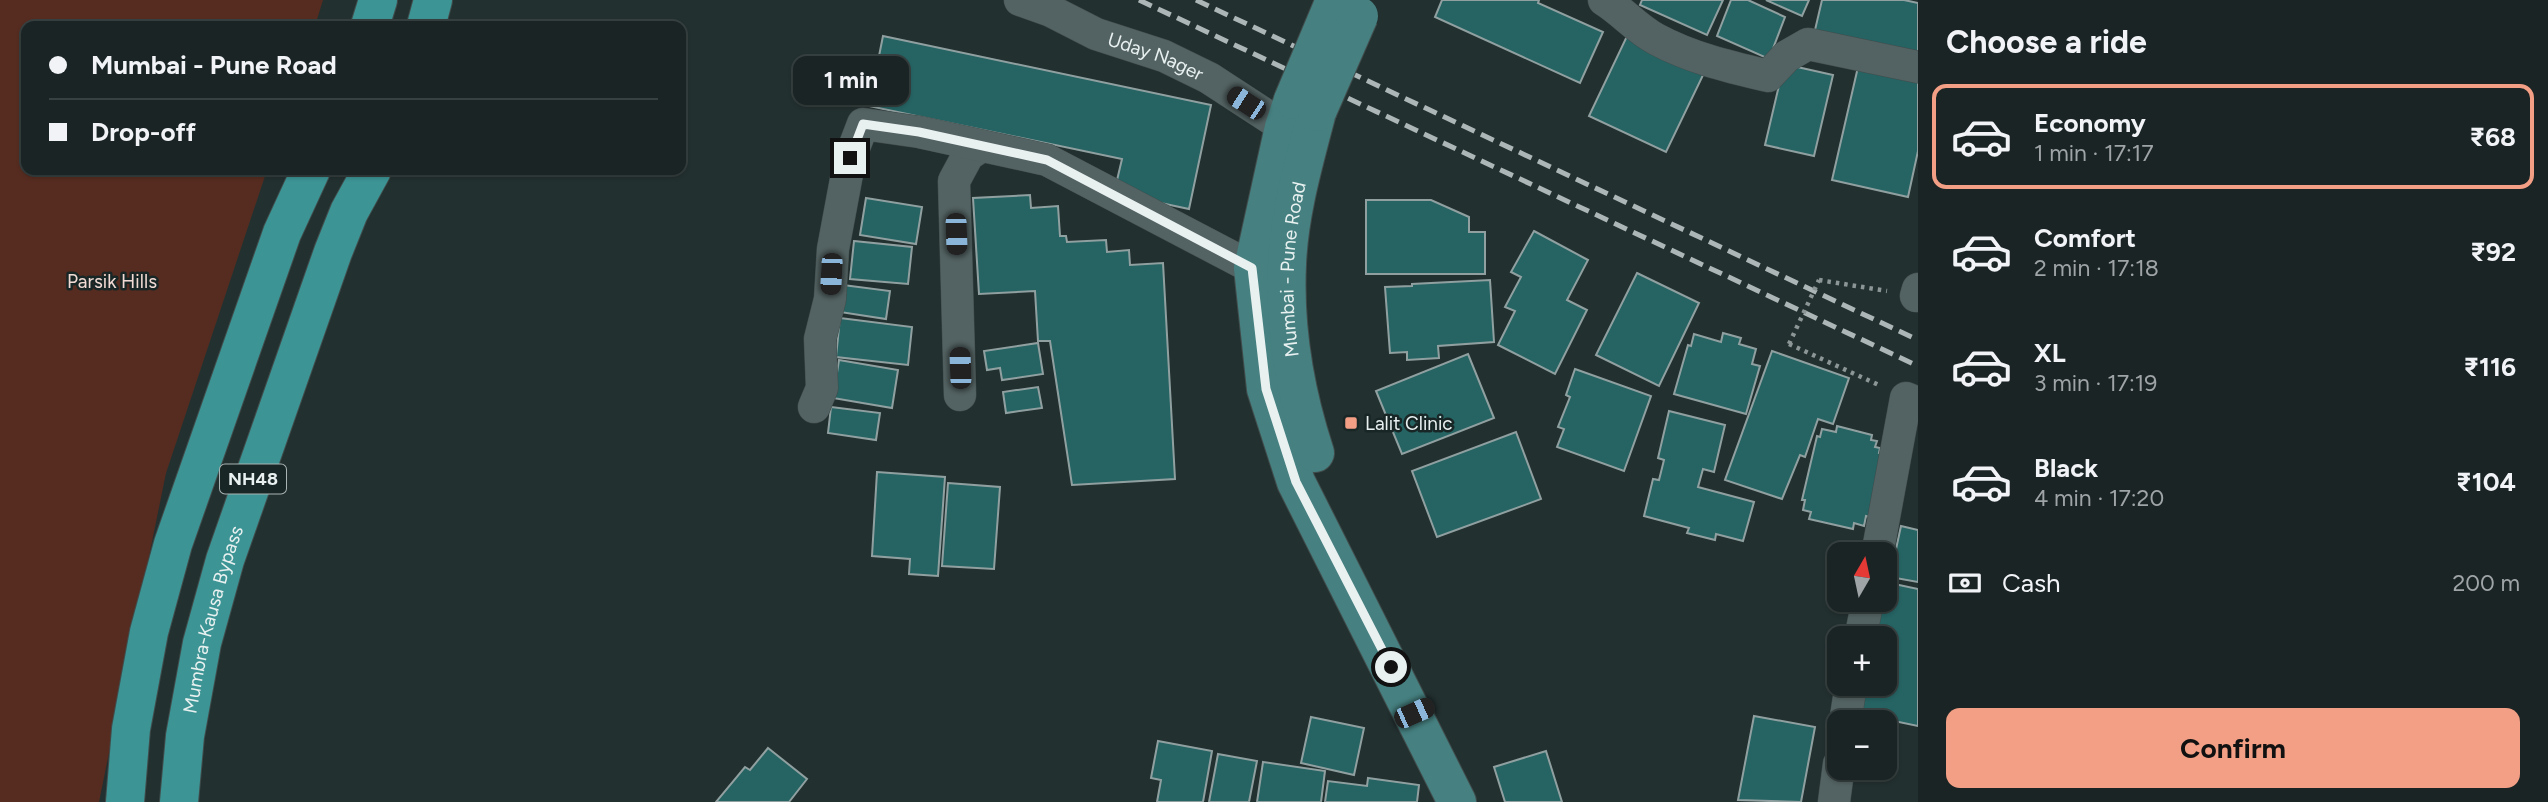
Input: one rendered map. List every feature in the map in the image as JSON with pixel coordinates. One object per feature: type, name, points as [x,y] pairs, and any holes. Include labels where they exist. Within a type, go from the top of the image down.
[{"type":"highway","points":[[372,21],[378,0]]},
{"type":"highway","points":[[427,21],[433,0]]},
{"type":"highway","name":"NH48","points":[[125,802],[133,717],[149,632],[173,544],[282,233],[309,175]]},
{"type":"highway","name":"Mumbra-Kausa Bypass","points":[[179,802],[185,736],[202,643],[225,560],[333,252],[349,212],[369,175]]},
{"type":"main road","name":"Mumbai - Pune Road","points":[[1354,5],[1298,113],[1252,268],[1266,389],[1296,482],[1424,709],[1484,802]]},
{"type":"main road","name":"Mumbai - Pune Road","points":[[1298,113],[1298,184],[1287,263],[1288,338],[1300,406],[1330,499],[1424,709],[1457,802]]},
{"type":"street","name":"Uday Nager","points":[[1020,0],[1051,11],[1096,34],[1164,56],[1209,78],[1298,113]]},
{"type":"street","points":[[1617,4],[1654,38],[1717,64],[1768,76],[1787,56],[1808,44],[1918,67]]},
{"type":"street","points":[[814,407],[822,388],[820,339],[830,299],[833,249],[850,158],[863,124],[919,132],[1047,160],[1252,268]]},
{"type":"street","points":[[960,395],[954,181],[968,155],[980,147]]},
{"type":"street","points":[[1880,542],[1912,400]]},
{"type":"street","points":[[1834,802],[1837,780]]},
{"type":"path","points":[[1912,400],[1790,344],[1819,280],[1917,293]]},
{"type":"green space","name":"Parsik Hills","points":[[0,0],[323,0],[317,21],[21,21],[21,175],[265,175],[166,473],[99,802],[0,802]]},
{"type":"building","points":[[1442,0],[1539,0],[1538,3],[1603,32],[1580,83],[1435,17]]},
{"type":"building","points":[[1642,0],[1723,0],[1707,35],[1640,5]]},
{"type":"building","points":[[1731,0],[1748,0],[1785,17],[1769,59],[1717,36]]},
{"type":"building","points":[[1766,0],[1809,0],[1802,16]]},
{"type":"building","points":[[1822,0],[1904,0],[1918,3],[1918,57],[1815,30]]},
{"type":"building","points":[[1628,34],[1705,71],[1666,152],[1589,116]]},
{"type":"building","points":[[883,36],[1211,105],[1189,209],[1114,193],[1122,159],[869,106]]},
{"type":"building","points":[[1784,64],[1833,75],[1814,156],[1765,145]]},
{"type":"building","points":[[1858,67],[1918,80],[1918,151],[1908,197],[1832,180]]},
{"type":"building","points":[[1030,195],[1031,208],[1058,206],[1060,236],[1066,236],[1067,242],[1106,240],[1107,252],[1129,250],[1130,265],[1163,263],[1175,479],[1072,485],[1050,341],[1038,341],[1035,291],[979,294],[973,198]]},
{"type":"building","points":[[866,198],[922,207],[916,244],[860,235]]},
{"type":"building","points":[[1366,200],[1431,200],[1469,217],[1469,232],[1485,232],[1485,274],[1366,274]]},
{"type":"building","points":[[1534,231],[1588,260],[1567,300],[1587,310],[1555,374],[1498,345],[1515,311],[1505,307],[1521,277],[1511,272]]},
{"type":"building","points":[[854,241],[912,247],[908,284],[850,279]]},
{"type":"building","points":[[1637,273],[1699,303],[1659,386],[1596,355]]},
{"type":"building","points":[[1490,280],[1494,342],[1438,346],[1439,358],[1407,360],[1407,352],[1390,353],[1385,287]]},
{"type":"building","points":[[843,285],[890,291],[886,319],[840,312]]},
{"type":"building","points":[[840,318],[912,327],[908,365],[836,357]]},
{"type":"building","points":[[1723,333],[1741,338],[1739,344],[1756,349],[1752,364],[1760,366],[1746,414],[1674,394],[1688,345],[1691,346],[1694,334],[1721,342]]},
{"type":"building","points":[[1038,343],[1043,374],[1002,380],[1000,368],[987,370],[984,351]]},
{"type":"building","points":[[1772,351],[1849,378],[1833,424],[1818,419],[1805,457],[1800,455],[1782,499],[1725,480]]},
{"type":"building","points":[[1468,354],[1494,418],[1402,454],[1376,391]]},
{"type":"building","points":[[839,360],[898,370],[892,408],[833,398]]},
{"type":"building","points":[[1575,369],[1651,396],[1624,471],[1557,447],[1564,429],[1558,427],[1570,397],[1566,395]]},
{"type":"building","points":[[1038,387],[1042,408],[1006,413],[1003,392]]},
{"type":"building","points":[[831,407],[880,413],[876,440],[828,433]]},
{"type":"building","points":[[1669,411],[1725,425],[1714,472],[1703,469],[1698,487],[1754,502],[1743,541],[1716,534],[1715,540],[1687,533],[1689,528],[1644,516],[1653,479],[1659,480],[1664,460],[1658,458]]},
{"type":"building","points":[[1837,426],[1872,435],[1871,440],[1877,441],[1875,447],[1880,448],[1879,453],[1884,454],[1870,517],[1866,516],[1864,526],[1854,523],[1853,529],[1809,519],[1811,512],[1803,510],[1805,500],[1802,500],[1817,436],[1820,437],[1822,429],[1836,432]]},
{"type":"building","points":[[1516,432],[1541,499],[1437,537],[1412,471]]},
{"type":"building","points":[[877,472],[945,477],[938,576],[909,574],[910,559],[872,556]]},
{"type":"building","points":[[948,483],[1000,487],[994,569],[942,566]]},
{"type":"building","points":[[1901,526],[1918,530],[1918,582],[1897,578],[1897,545]]},
{"type":"building","points":[[1897,585],[1918,589],[1918,726],[1897,722],[1897,710],[1851,710],[1854,696],[1897,696],[1897,626],[1870,626],[1873,612],[1897,612]]},
{"type":"building","points":[[1754,716],[1815,727],[1801,802],[1738,800]]},
{"type":"building","points":[[1311,717],[1364,728],[1354,775],[1301,763]]},
{"type":"building","points":[[1158,741],[1212,751],[1203,802],[1157,802],[1161,780],[1151,778]]},
{"type":"building","points":[[768,748],[807,779],[789,802],[716,802],[745,767],[750,770]]},
{"type":"building","points":[[1546,751],[1562,802],[1505,802],[1494,767]]},
{"type":"building","points":[[1218,754],[1257,761],[1249,802],[1209,802]]},
{"type":"building","points":[[1263,762],[1325,771],[1321,802],[1257,802]]},
{"type":"building","points":[[1368,778],[1419,785],[1417,802],[1325,802],[1328,781],[1367,786]]},
{"type":"railway","points":[[1139,0],[1918,366]]},
{"type":"railway","points":[[1196,0],[1918,340]]},
{"type":"place","name":"Lalit Clinic","points":[[1351,423]]},
{"type":"route","points":[[850,158],[863,124],[919,132],[1047,160],[1252,268],[1266,389],[1296,482],[1391,667]]}]
